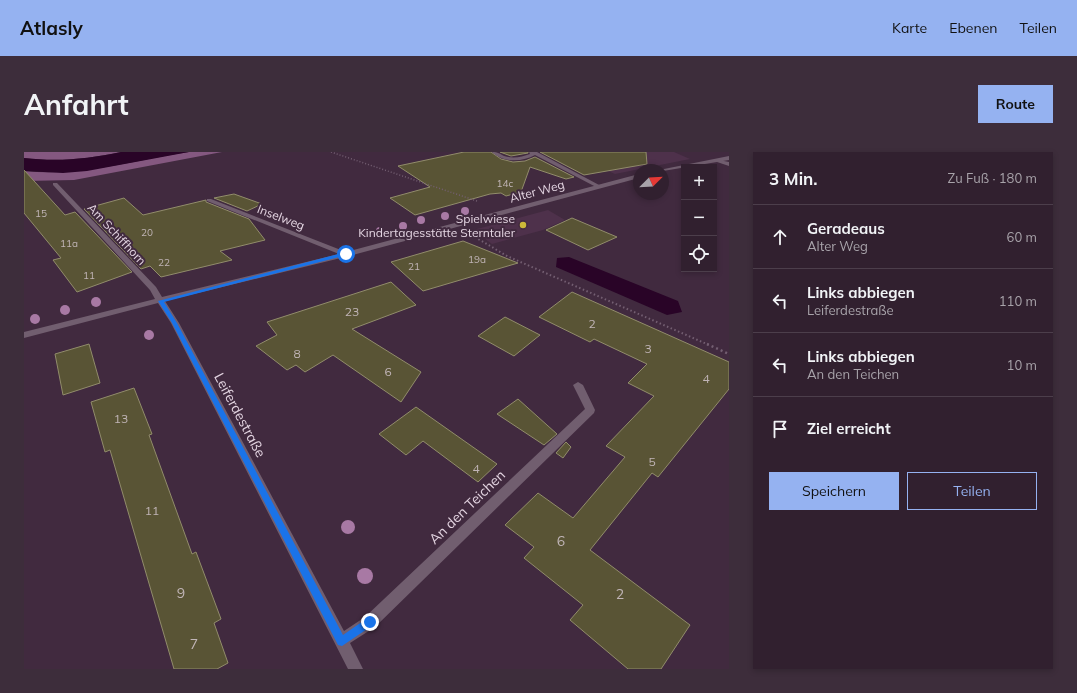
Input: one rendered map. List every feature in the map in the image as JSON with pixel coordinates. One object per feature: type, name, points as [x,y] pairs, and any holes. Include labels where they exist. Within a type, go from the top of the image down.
[{"type":"street","points":[[495,152],[505,158],[515,160],[533,155],[533,152],[598,186]]},
{"type":"street","points":[[669,169],[729,158]]},
{"type":"street","points":[[716,160],[729,164]]},
{"type":"street","name":"Alter Weg","points":[[161,301],[346,254],[633,177]]},
{"type":"street","name":"Am Schiffhorn","points":[[55,184],[153,289],[161,301]]},
{"type":"street","name":"Inselweg","points":[[209,200],[346,254]]},
{"type":"street","points":[[24,335],[118,310],[161,301]]},
{"type":"street","name":"Leiferdestraße","points":[[161,301],[175,323],[356,669]]},
{"type":"street","name":"An den Teichen","points":[[342,641],[370,622],[590,410],[578,385]]},
{"type":"path","points":[[331,152],[479,201],[499,213]]},
{"type":"path","points":[[457,224],[484,243],[508,256],[729,354]]},
{"type":"shaded area","points":[[24,152],[121,152],[85,158],[49,160],[24,158]]},
{"type":"shaded area","points":[[121,152],[189,152],[87,171],[63,173],[24,171],[24,158],[49,160],[73,159]]},
{"type":"shaded area","points":[[189,152],[222,152],[74,180],[24,181],[24,171],[66,172],[86,170]]},
{"type":"shaded area","points":[[582,152],[674,152],[690,159],[665,164],[633,164],[633,170],[615,174],[599,167]]},
{"type":"shaded area","name":"Spielwiese Kindertagesstätte Sterntaler","points":[[548,210],[565,220],[543,230],[492,244],[473,230]]},
{"type":"shaded area","points":[[569,257],[678,301],[682,312],[667,315],[556,267],[557,258]]},
{"type":"building","points":[[464,152],[491,152],[501,159],[513,162],[525,161],[535,157],[574,177],[566,179],[530,167],[521,192],[506,196],[501,193],[490,194],[415,215],[390,198],[430,187],[398,166]]},
{"type":"building","points":[[500,152],[528,152],[528,153],[511,156]]},
{"type":"building","points":[[540,152],[646,152],[647,164],[633,164],[633,166],[584,175]]},
{"type":"building","points":[[24,170],[65,215],[75,212],[132,272],[77,292],[53,260],[61,258],[24,213]]},
{"type":"building","points":[[234,194],[262,204],[247,211],[214,198]]},
{"type":"building","points":[[124,198],[143,215],[206,200],[206,202],[249,219],[265,240],[220,251],[232,260],[161,277],[150,266],[141,269],[84,209]]},
{"type":"building","points":[[572,218],[617,237],[588,250],[546,230]]},
{"type":"building","points":[[463,241],[518,263],[423,291],[391,262]]},
{"type":"building","points":[[391,282],[416,305],[352,329],[421,372],[401,402],[333,355],[305,372],[296,365],[287,370],[256,346],[277,335],[267,322]]},
{"type":"building","points":[[572,292],[729,362],[729,389],[658,477],[652,473],[590,550],[690,625],[661,669],[628,669],[570,620],[583,605],[524,558],[534,547],[505,525],[538,493],[573,518],[625,457],[606,446],[654,396],[628,383],[647,364],[594,339],[590,342],[539,317]]},
{"type":"building","points":[[505,317],[540,335],[514,356],[478,336]]},
{"type":"building","points":[[89,344],[100,383],[63,395],[55,354]]},
{"type":"building","points":[[134,388],[152,434],[149,435],[192,554],[196,552],[221,619],[214,623],[228,663],[217,669],[174,669],[110,450],[105,452],[91,402]]},
{"type":"building","points":[[518,399],[557,434],[544,445],[497,414]]},
{"type":"building","points":[[416,407],[497,464],[478,482],[423,441],[406,455],[379,434]]},
{"type":"building","points":[[566,442],[571,447],[563,458],[556,453]]},
{"type":"place","name":"Spielwiese Kindertagesstätte Sterntaler","points":[[523,225]]},
{"type":"route","points":[[346,254],[161,301],[168,315],[175,323],[342,641],[370,622]]}]
